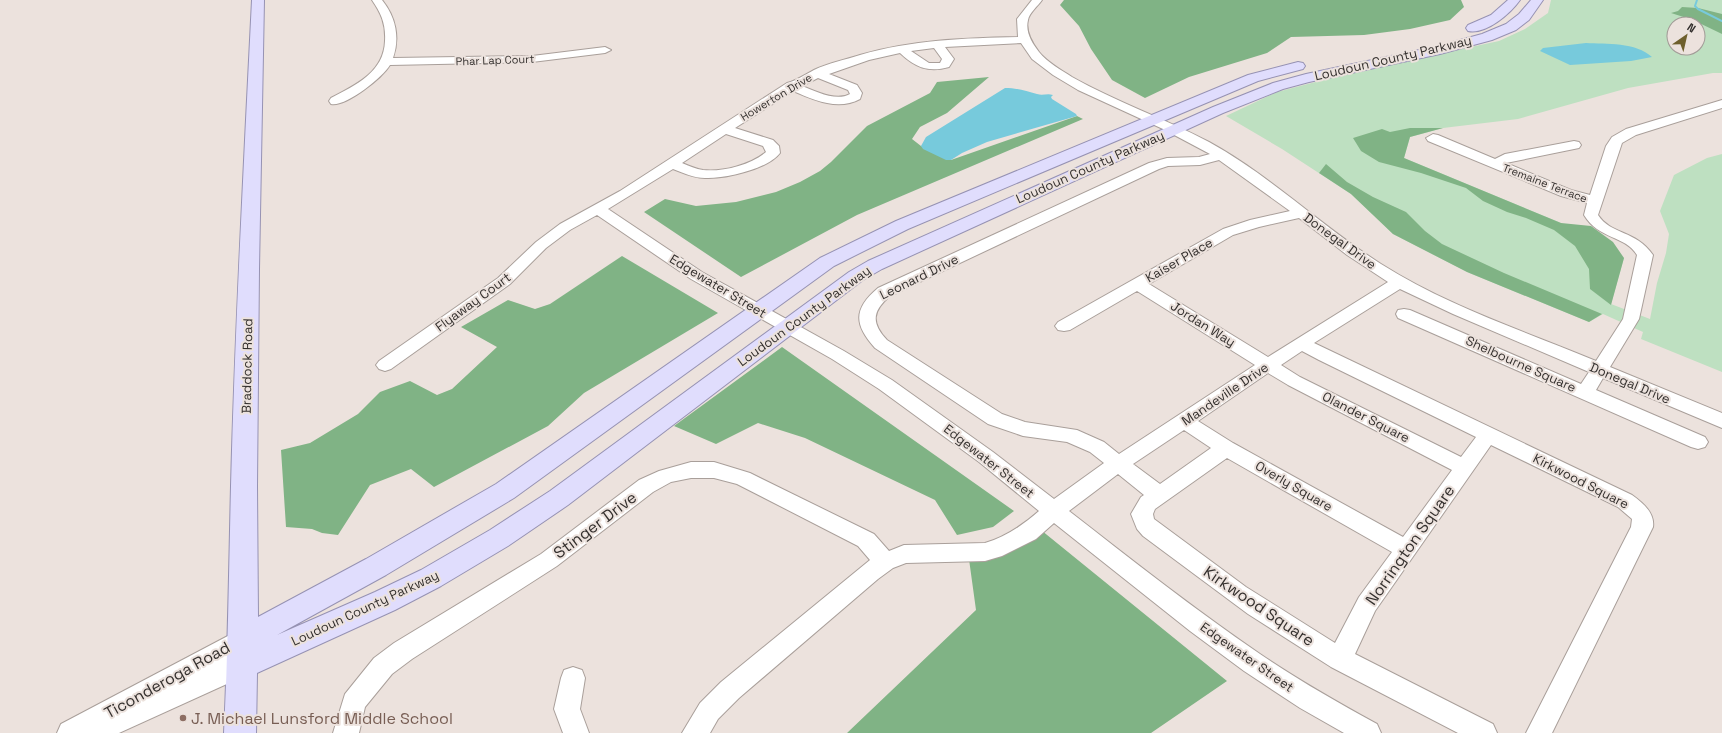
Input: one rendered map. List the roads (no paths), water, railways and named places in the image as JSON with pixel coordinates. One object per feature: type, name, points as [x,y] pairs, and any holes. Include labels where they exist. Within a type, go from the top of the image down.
[{"type":"main road","name":"Braddock Road","points":[[240,733],[243,652],[244,486],[249,269],[258,0]]},
{"type":"main road","name":"Loudoun County Parkway","points":[[1354,54],[1421,41],[1468,29],[1505,11],[1514,0]]},
{"type":"main road","name":"Loudoun County Parkway","points":[[243,652],[398,595],[431,578],[499,538],[558,498],[786,327],[856,276],[874,265],[1174,130],[1278,86],[1339,69],[1440,50],[1487,37],[1511,27],[1524,17],[1534,1]]},
{"type":"main road","name":"Loudoun County Parkway","points":[[243,652],[376,567],[505,491],[756,311],[827,262],[902,225],[1253,78],[1311,63]]},
{"type":"street","points":[[335,102],[369,80],[385,62],[390,46],[388,17],[377,0]]},
{"type":"street","name":"Donegal Drive","points":[[1037,0],[1031,5],[1022,19],[1021,26],[1024,40],[1034,55],[1059,75],[1174,130],[1221,155],[1256,178],[1346,248],[1400,282],[1473,316],[1722,421]]},
{"type":"street","name":"Howerton Drive","points":[[598,209],[625,194],[791,86],[818,73],[860,58],[902,49],[936,44],[1024,40]]},
{"type":"street","points":[[902,49],[918,64],[936,67],[945,65],[948,59],[936,44]]},
{"type":"street","name":"Phar Lap Court","points":[[385,62],[532,59],[605,50]]},
{"type":"street","points":[[791,86],[836,101],[849,100],[856,96],[853,88],[818,73]]},
{"type":"street","points":[[1595,201],[1613,146],[1623,136],[1722,104]]},
{"type":"street","points":[[672,164],[697,173],[720,174],[765,160],[773,153],[772,146],[768,143],[725,129]]},
{"type":"street","name":"Tremaine Terrace","points":[[1433,138],[1566,193],[1595,201]]},
{"type":"street","name":"Tremaine Terrace","points":[[1496,164],[1505,158],[1574,145]]},
{"type":"street","name":"Leonard Drive","points":[[1159,495],[1097,447],[1084,440],[1056,432],[1022,429],[995,419],[881,344],[869,330],[866,321],[867,313],[870,305],[884,292],[1154,166],[1172,162],[1204,160],[1221,155]]},
{"type":"street","name":"Shelbourne Square","points":[[1585,392],[1598,369],[1631,319],[1645,256],[1639,246],[1604,228],[1593,219],[1591,215],[1595,201]]},
{"type":"street","name":"Edgewater Street","points":[[598,209],[704,280],[756,311],[838,355],[926,412],[1226,644],[1273,677],[1368,733]]},
{"type":"street","name":"Flyaway Court","points":[[385,365],[504,281],[541,245],[565,227],[598,209]]},
{"type":"street","name":"Kaiser Place","points":[[1064,326],[1241,227],[1301,213]]},
{"type":"street","name":"Mandeville Drive","points":[[1053,511],[1119,464],[1301,343],[1400,282]]},
{"type":"street","name":"Jordan Way","points":[[1138,284],[1268,365]]},
{"type":"street","name":"Shelbourne Square","points":[[1404,314],[1698,442]]},
{"type":"street","name":"Shelbourne Square","points":[[1456,336],[1473,316]]},
{"type":"street","name":"Kirkwood Square","points":[[1301,343],[1625,501],[1641,516],[1644,523],[1539,733]]},
{"type":"street","name":"Olander Square","points":[[1268,365],[1294,381],[1465,468]]},
{"type":"street","name":"Overly Square","points":[[1184,421],[1226,448],[1406,549]]},
{"type":"street","name":"Norrington Square","points":[[1340,659],[1367,604],[1488,435]]},
{"type":"street","name":"Kirkwood Square","points":[[1226,448],[1148,503],[1142,514],[1145,523],[1151,530],[1246,600],[1340,659],[1484,733]]},
{"type":"street","name":"Stinger Drive","points":[[346,733],[354,702],[383,666],[549,560],[646,486],[666,476],[691,470],[714,470],[743,478],[866,540],[886,562]]},
{"type":"street","points":[[694,733],[709,711],[730,690],[870,572],[886,562],[904,554],[985,552],[1002,547],[1028,533],[1053,511]]},
{"type":"street","name":"Ticonderoga Road","points":[[70,733],[243,652]]},
{"type":"street","name":"Ticonderoga Road","points":[[91,733],[243,652]]},
{"type":"street","points":[[573,678],[567,709],[576,733]]},
{"type":"water","points":[[1586,43],[1629,46],[1645,52],[1652,57],[1631,61],[1570,65],[1540,51],[1543,48]]},
{"type":"water","points":[[1005,88],[1017,89],[1039,95],[1053,95],[1051,97],[1052,99],[1077,116],[987,142],[962,153],[951,160],[946,160],[923,149],[921,146],[926,137]]},
{"type":"waterway","points":[[1697,0],[1695,6],[1698,9],[1722,21]]},
{"type":"place","name":"J. Michael Lunsford Middle School","points":[[183,718]]}]
